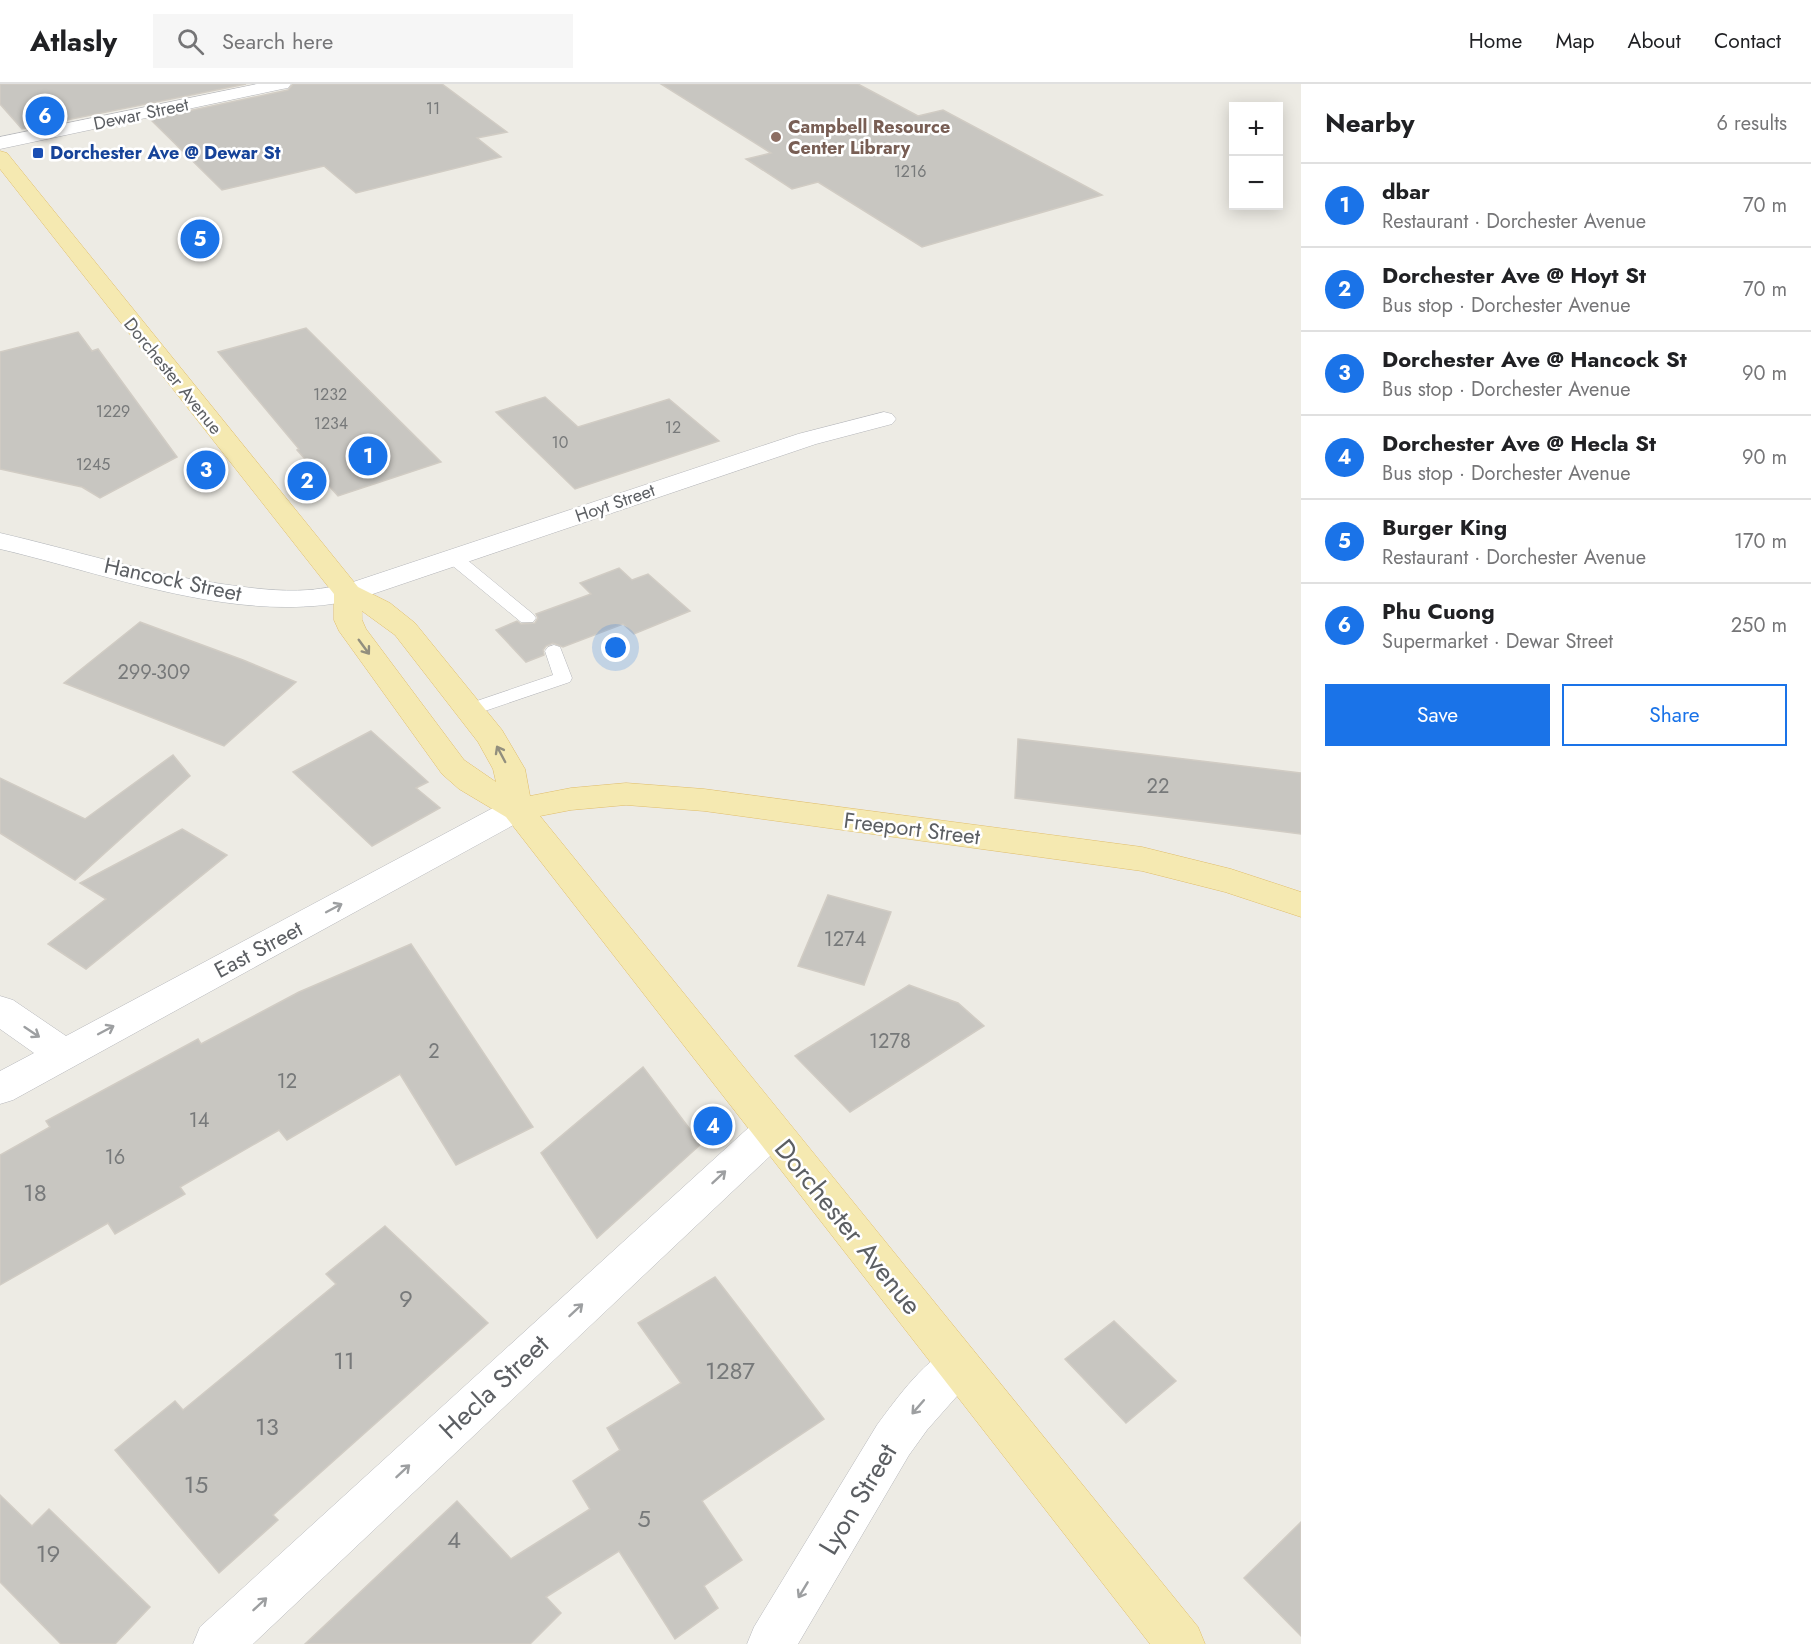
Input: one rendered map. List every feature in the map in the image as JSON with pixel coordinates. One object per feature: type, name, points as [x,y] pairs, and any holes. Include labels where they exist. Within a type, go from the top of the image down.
[{"type":"main road","name":"Dorchester Avenue","points":[[0,157],[348,593],[380,609],[399,624],[491,737],[509,769],[517,809]]},
{"type":"main road","name":"Dorchester Avenue","points":[[348,593],[348,620],[352,631],[442,753],[470,781],[517,809],[1181,1644]]},
{"type":"main road","name":"Freeport Street","points":[[517,809],[572,799],[626,794],[704,800],[1131,857],[1210,875],[1301,905]]},
{"type":"street","name":"Dewar Street","points":[[0,143],[282,84]]},
{"type":"street","name":"Hoyt Street","points":[[348,593],[807,439],[884,419]]},
{"type":"street","name":"Hancock Street","points":[[0,541],[171,582],[229,592],[295,599],[315,599],[348,593]]},
{"type":"street","name":"East Street","points":[[0,1089],[517,809]]},
{"type":"street","points":[[0,1010],[63,1053]]},
{"type":"street","name":"Hecla Street","points":[[217,1644],[771,1131]]},
{"type":"street","name":"Lyon Street","points":[[771,1644],[893,1440],[924,1399],[957,1364]]},
{"type":"lane","points":[[454,558],[527,618]]},
{"type":"lane","points":[[469,710],[563,678],[554,651]]},
{"type":"building","points":[[0,84],[246,84],[22,129],[0,104]]},
{"type":"building","points":[[293,84],[442,84],[507,132],[477,138],[501,157],[356,193],[324,166],[222,190],[150,119],[288,90]]},
{"type":"building","points":[[661,84],[858,84],[918,116],[943,110],[1102,195],[922,247],[818,182],[792,189],[746,159],[771,153]]},
{"type":"building","points":[[306,328],[441,462],[338,496],[297,450],[299,449],[218,352]]},
{"type":"building","points":[[78,332],[92,351],[98,349],[177,457],[100,498],[82,487],[0,469],[0,352]]},
{"type":"building","points":[[545,397],[578,427],[669,399],[719,441],[575,489],[496,412]]},
{"type":"building","points":[[619,568],[632,580],[648,574],[690,611],[634,634],[623,624],[563,647],[553,643],[543,650],[544,655],[526,662],[496,630],[517,621],[521,624],[535,623],[538,618],[536,614],[591,594],[580,583]]},
{"type":"building","points":[[140,622],[296,682],[224,746],[64,683]]},
{"type":"building","points":[[371,731],[428,782],[416,788],[440,808],[372,846],[293,772]]},
{"type":"building","points":[[1018,739],[1301,773],[1301,834],[1015,798]]},
{"type":"building","points":[[173,755],[190,776],[75,880],[0,833],[0,778],[85,819]]},
{"type":"building","points":[[182,829],[227,855],[86,969],[48,944],[106,899],[80,883]]},
{"type":"building","points":[[828,895],[891,912],[864,985],[798,966]]},
{"type":"building","points":[[411,944],[533,1127],[456,1165],[400,1074],[287,1140],[279,1130],[180,1187],[185,1194],[115,1234],[108,1223],[0,1285],[0,1155],[50,1127],[46,1121],[198,1039],[201,1044],[299,992]]},
{"type":"building","points":[[909,985],[958,1003],[984,1026],[850,1112],[795,1056]]},
{"type":"building","points":[[643,1067],[701,1144],[597,1238],[541,1153]]},
{"type":"building","points":[[385,1226],[488,1323],[273,1515],[278,1520],[219,1573],[115,1450],[175,1401],[183,1410],[336,1284],[326,1274]]},
{"type":"building","points":[[715,1277],[824,1419],[702,1501],[742,1560],[704,1586],[718,1608],[675,1639],[619,1551],[546,1597],[561,1613],[530,1644],[305,1644],[457,1501],[511,1559],[590,1509],[573,1481],[620,1450],[607,1428],[681,1383],[638,1323]]},
{"type":"building","points":[[1114,1321],[1176,1381],[1126,1423],[1065,1359]]},
{"type":"building","points":[[0,1495],[32,1526],[49,1509],[150,1607],[115,1644],[61,1644],[0,1582]]},
{"type":"building","points":[[1301,1522],[1301,1636],[1244,1578]]},
{"type":"place","name":"Phu Cuong","points":[[45,116]]},
{"type":"place","name":"Campbell Resource Center Library","points":[[776,137]]},
{"type":"place","name":"Dorchester Ave @ Dewar St","points":[[38,153]]},
{"type":"place","name":"Burger King","points":[[200,239]]},
{"type":"place","name":"dbar","points":[[368,456]]},
{"type":"place","name":"Dorchester Ave @ Hancock St","points":[[206,470]]},
{"type":"place","name":"Dorchester Ave @ Hoyt St","points":[[307,481]]},
{"type":"place","name":"Dorchester Ave @ Hecla St","points":[[713,1126]]}]
